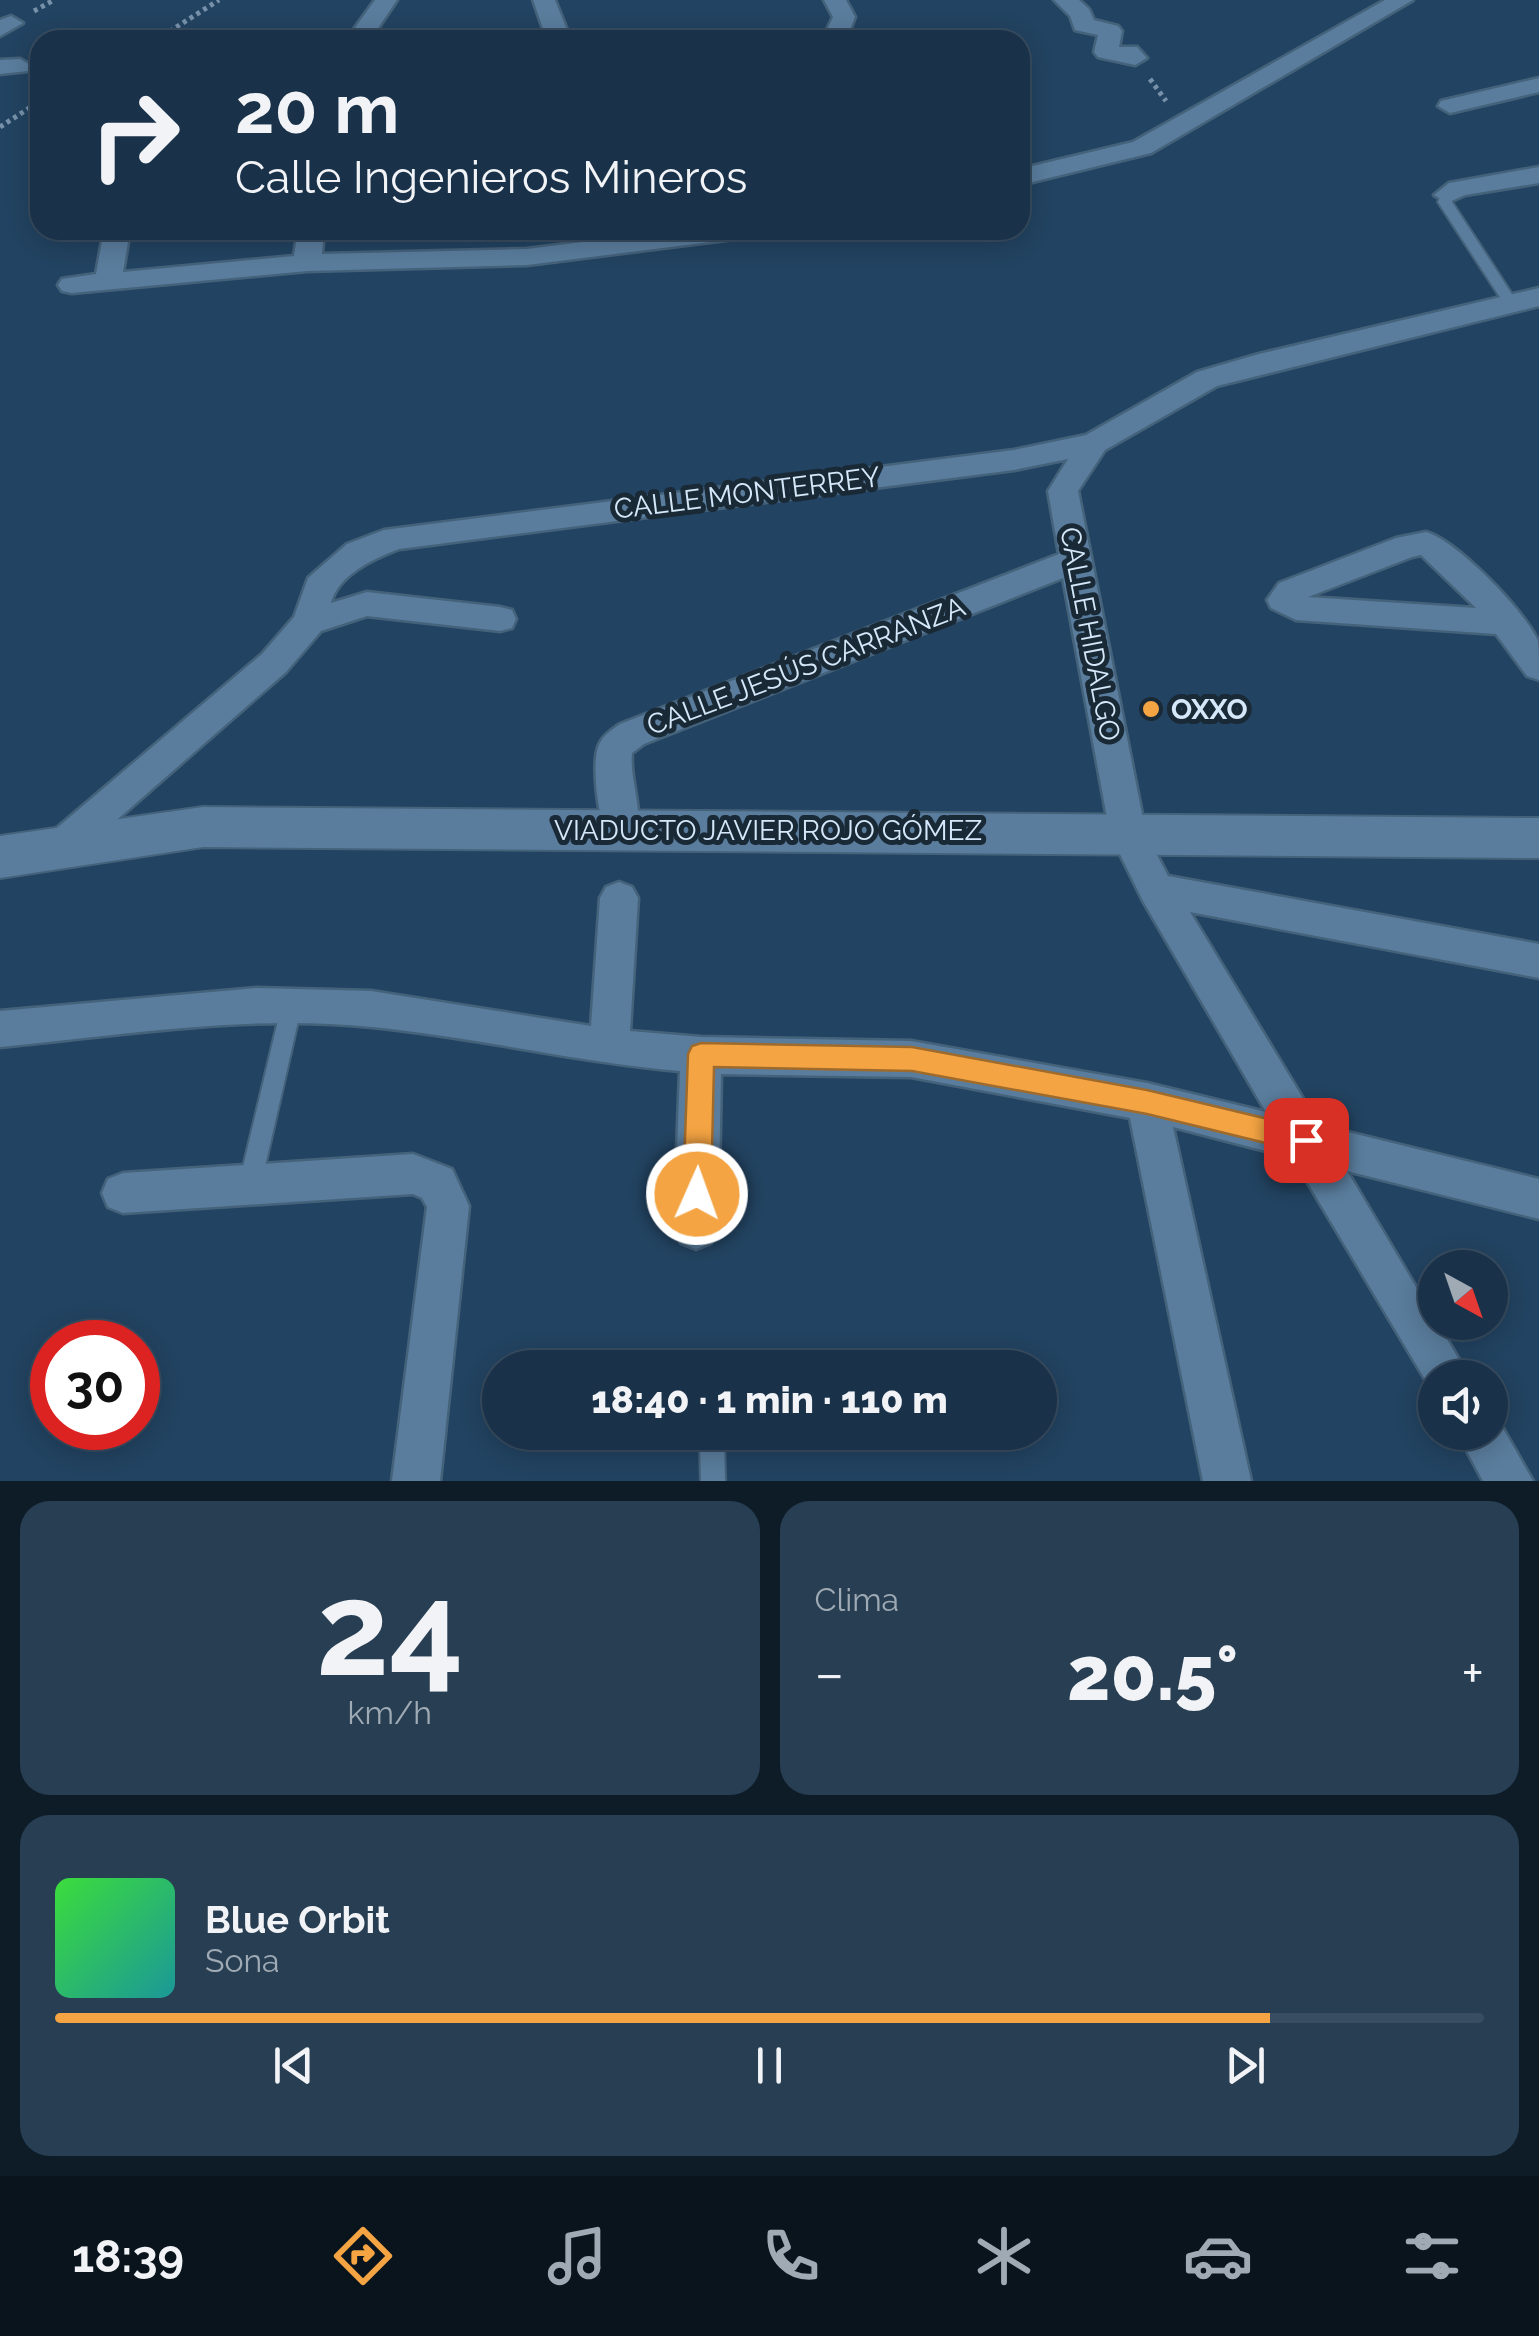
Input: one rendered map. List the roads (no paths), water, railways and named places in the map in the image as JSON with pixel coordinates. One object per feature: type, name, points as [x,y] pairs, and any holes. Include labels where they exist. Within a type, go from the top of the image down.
[{"type":"main road","name":"VIADUCTO JAVIER ROJO GÓMEZ","points":[[0,857],[202,827],[1128,834],[1535,844]]},
{"type":"street","points":[[365,30],[386,0]]},
{"type":"street","points":[[544,0],[554,30]]},
{"type":"street","points":[[836,0],[844,17],[839,30]]},
{"type":"street","points":[[1065,0],[1081,14],[1083,25],[1110,31],[1106,52],[1130,52],[1135,58]]},
{"type":"street","points":[[1030,174],[1142,148],[1402,0]]},
{"type":"street","points":[[1450,106],[1539,85]]},
{"type":"street","points":[[1447,194],[1458,188],[1539,176]]},
{"type":"street","points":[[108,282],[115,240]]},
{"type":"street","points":[[307,263],[310,240]]},
{"type":"street","points":[[72,285],[307,263],[527,257],[662,240]]},
{"type":"street","name":"CALLE MONTERREY","points":[[58,848],[274,663],[309,622],[319,586],[358,552],[395,538],[1014,460],[1094,443],[1207,379],[1539,297]]},
{"type":"street","name":"CALLE HIDALGO","points":[[1094,443],[1063,491],[1128,834],[1156,890],[1436,1360]]},
{"type":"street","points":[[1506,622],[1296,608],[1283,600],[1290,591],[1407,546],[1426,543],[1444,554],[1506,622],[1539,667]]},
{"type":"street","name":"CALLE JESÚS CARRANZA","points":[[622,829],[613,765],[615,747],[632,734],[1076,560]]},
{"type":"street","points":[[309,622],[367,604],[500,618]]},
{"type":"street","points":[[1156,890],[1539,961]]},
{"type":"street","points":[[608,1047],[619,898]]},
{"type":"street","points":[[0,1029],[257,1005],[372,1009],[608,1047],[701,1054],[912,1059],[1147,1102],[1539,1200]]},
{"type":"street","points":[[696,1228],[701,1054]]},
{"type":"street","points":[[1147,1102],[1227,1481]]},
{"type":"street","points":[[123,1193],[413,1174],[437,1183],[448,1206],[416,1481]]},
{"type":"street","points":[[1490,1450],[1508,1481]]},
{"type":"lane","points":[[1447,194],[1445,202],[1510,302]]},
{"type":"lane","points":[[250,1185],[291,1008]]},
{"type":"lane","points":[[712,1450],[713,1481]]},
{"type":"place","name":"OXXO","points":[[1151,709]]}]
